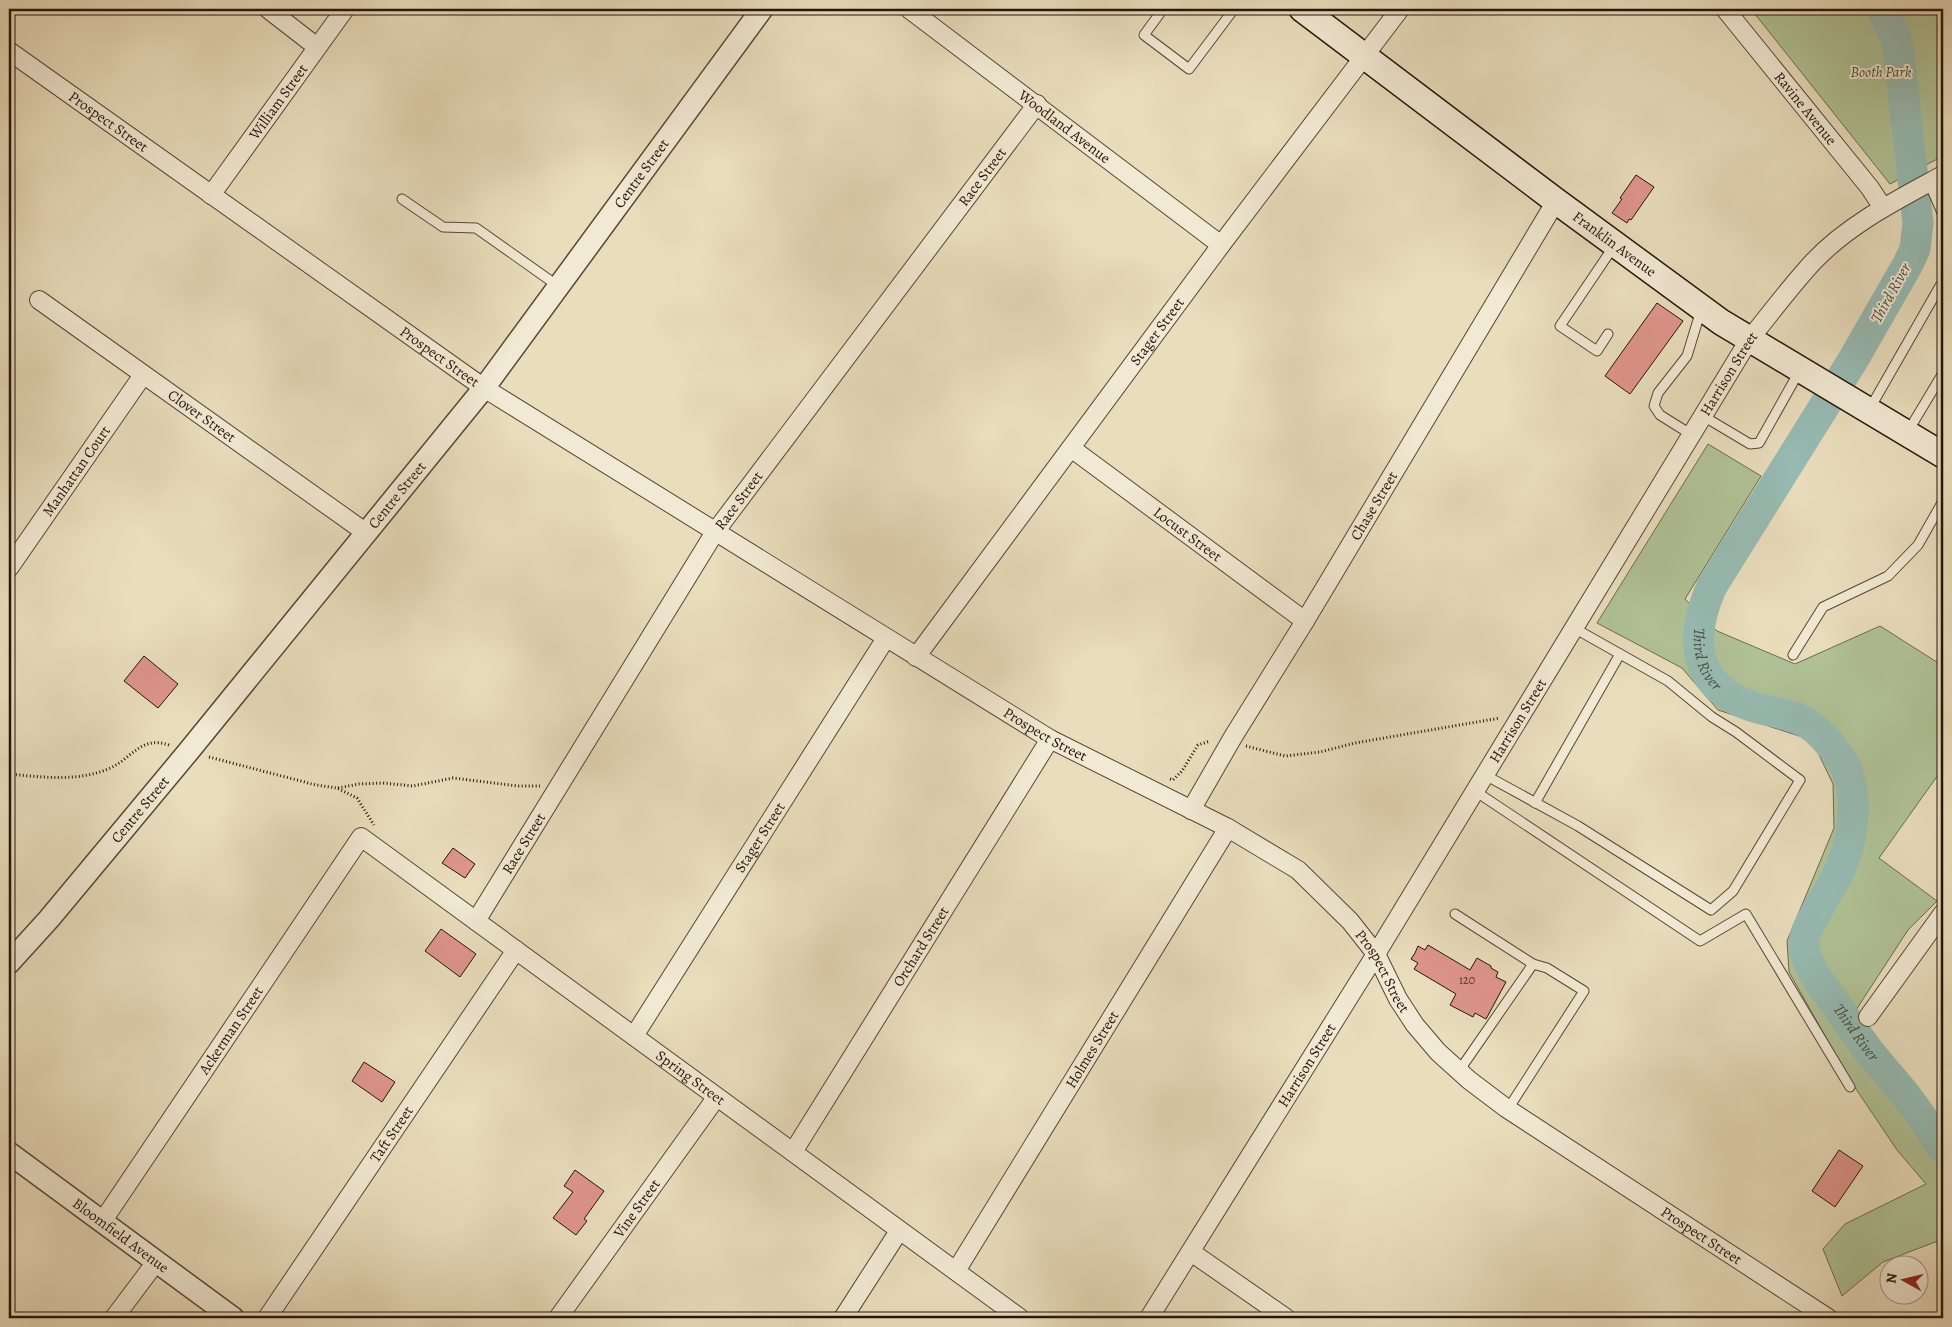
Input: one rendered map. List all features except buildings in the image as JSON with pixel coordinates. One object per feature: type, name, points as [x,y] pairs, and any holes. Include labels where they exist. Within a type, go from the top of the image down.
[{"type":"main road","name":"Franklin Avenue","points":[[1302,9],[1556,201],[1749,340],[1943,455]]},
{"type":"street","points":[[268,9],[317,47]]},
{"type":"street","name":"William Street","points":[[211,195],[345,9]]},
{"type":"street","name":"Centre Street","points":[[9,964],[49,919],[188,752],[484,388],[762,9]]},
{"type":"street","name":"Woodland Avenue","points":[[909,9],[1221,244]]},
{"type":"street","name":"Stager Street","points":[[916,657],[1221,244],[1400,9]]},
{"type":"street","name":"Ravine Avenue","points":[[1725,9],[1870,188],[1887,206]]},
{"type":"street","name":"Prospect Street","points":[[9,52],[484,388],[1050,739],[1228,828],[1298,870],[1350,921],[1376,954],[1398,999],[1415,1025],[1438,1052],[1459,1071],[1508,1109],[1828,1318]]},
{"type":"street","name":"Race Street","points":[[476,921],[715,532],[1037,104]]},
{"type":"street","name":"Harrison Street","points":[[1148,1318],[1376,954],[1749,340],[1813,262],[1844,234],[1887,206],[1936,179]]},
{"type":"street","name":"Chase Street","points":[[1191,810],[1232,737],[1304,621],[1556,201]]},
{"type":"street","name":"Clover Street","points":[[39,300],[365,532]]},
{"type":"street","name":"Manhattan Court","points":[[9,568],[143,375]]},
{"type":"street","name":"Locust Street","points":[[1071,448],[1304,621]]},
{"type":"street","name":"Stager Street","points":[[634,1036],[886,638]]},
{"type":"street","name":"Orchard Street","points":[[793,1152],[1050,739]]},
{"type":"street","name":"Holmes Street","points":[[956,1271],[1228,828]]},
{"type":"street","name":"Spring Street","points":[[361,837],[716,1098],[1020,1318]]},
{"type":"street","name":"Ackerman Street","points":[[102,1222],[361,837]]},
{"type":"street","points":[[1868,1017],[1943,913]]},
{"type":"street","name":"Taft Street","points":[[267,1318],[516,950]]},
{"type":"street","name":"Vine Street","points":[[558,1318],[716,1098]]},
{"type":"street","name":"Bloomfield Avenue","points":[[9,1153],[233,1318]]},
{"type":"street","points":[[843,1318],[899,1231]]},
{"type":"street","points":[[1191,1252],[1286,1318]]},
{"type":"street","points":[[114,1318],[156,1262]]},
{"type":"lane","points":[[1163,9],[1144,35],[1189,69],[1234,9]]},
{"type":"lane","points":[[1936,179],[1943,215]]},
{"type":"lane","points":[[402,199],[443,227],[476,228],[558,286]]},
{"type":"lane","points":[[1608,334],[1597,351],[1560,326],[1615,244]]},
{"type":"lane","points":[[1862,406],[1943,283]]},
{"type":"lane","points":[[1692,435],[1660,415],[1654,406],[1658,393],[1687,356],[1702,307]]},
{"type":"lane","points":[[1907,433],[1943,373]]},
{"type":"lane","points":[[1703,416],[1750,444],[1759,442],[1806,374]]},
{"type":"lane","points":[[1793,655],[1823,607],[1834,600],[1862,590],[1888,576],[1918,545],[1943,501]]},
{"type":"lane","points":[[1485,774],[1578,826],[1711,910],[1733,891],[1800,780],[1736,732],[1712,717],[1668,681],[1574,628]]},
{"type":"lane","points":[[1535,803],[1620,654]]},
{"type":"lane","points":[[1475,791],[1700,941],[1746,914],[1850,1086]]},
{"type":"lane","points":[[1455,914],[1533,964],[1547,968],[1584,991],[1508,1109]]},
{"type":"lane","points":[[1459,1071],[1533,964]]},
{"type":"path","points":[[1166,779],[1173,780],[1182,771],[1198,745],[1232,737],[1248,747],[1285,756],[1320,752],[1355,743],[1522,713]]},
{"type":"path","points":[[9,774],[62,778],[85,775],[109,769],[145,744],[162,743],[188,752],[316,785],[337,788],[357,798],[378,829]]},
{"type":"path","points":[[337,788],[359,784],[383,783],[413,786],[453,778],[518,786],[542,786],[562,780]]},
{"type":"green space","name":"Booth Park","points":[[1751,9],[1943,9],[1943,156],[1890,184]]},
{"type":"green space","points":[[1708,444],[1761,476],[1685,599],[1717,631],[1795,664],[1880,626],[1943,666],[1943,768],[1879,858],[1937,901],[1908,930],[1854,1013],[1851,1025],[1875,1060],[1904,1093],[1943,1148],[1943,1247],[1935,1242],[1904,1254],[1880,1254],[1880,1264],[1842,1296],[1823,1249],[1845,1224],[1926,1184],[1897,1150],[1850,1080],[1789,972],[1787,941],[1834,828],[1833,784],[1812,740],[1718,710],[1682,668],[1597,623]]},
{"type":"waterway","name":"Third River","points":[[1882,9],[1896,39],[1899,55],[1918,223],[1915,249],[1853,360],[1712,586],[1700,623],[1699,641],[1701,658],[1707,673],[1717,686],[1731,697],[1751,706],[1805,722],[1824,738],[1836,752],[1845,767],[1853,798],[1851,835],[1840,869],[1807,930],[1804,944],[1808,962],[1822,986],[1867,1049],[1909,1100],[1943,1148]]}]
